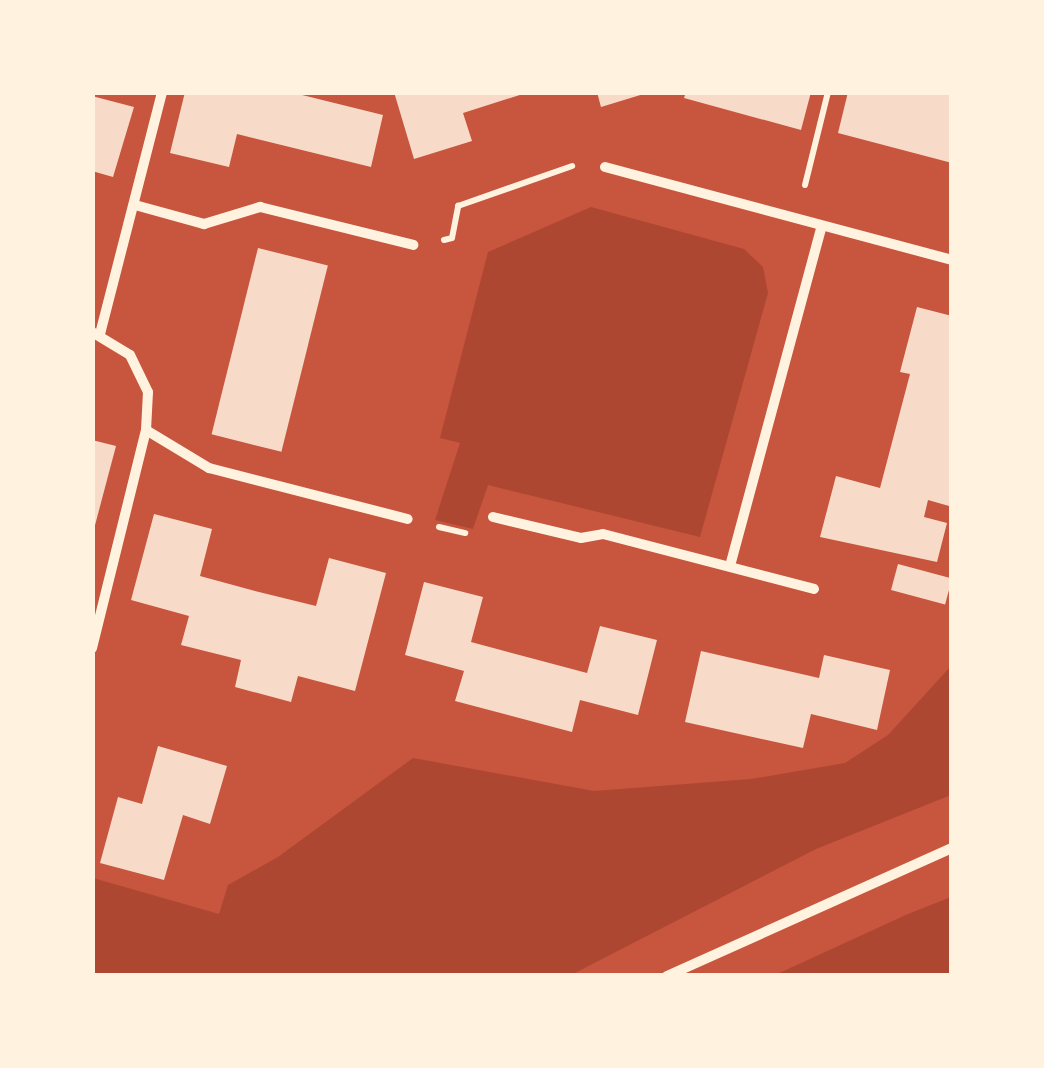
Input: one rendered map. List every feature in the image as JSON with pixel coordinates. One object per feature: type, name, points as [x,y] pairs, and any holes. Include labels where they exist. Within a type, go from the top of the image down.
[{"type":"street","points":[[92,648],[146,430],[148,392],[130,355],[96,334],[135,205],[162,92]]},
{"type":"street","points":[[606,167],[821,228],[952,260]]},
{"type":"street","points":[[135,205],[204,224],[260,207],[413,245]]},
{"type":"street","points":[[730,566],[821,228]]},
{"type":"street","points":[[146,430],[209,468],[408,519]]},
{"type":"street","points":[[493,517],[581,538],[603,534],[814,589]]},
{"type":"street","points":[[667,976],[952,848]]},
{"type":"path","points":[[796,220],[828,92]]},
{"type":"path","points":[[413,245],[452,238],[458,206],[562,166],[606,167]]},
{"type":"path","points":[[408,519],[476,536],[493,517]]},
{"type":"shaded area","points":[[591,207],[744,249],[763,267],[768,293],[700,537],[488,485],[473,529],[435,520],[460,443],[440,438],[488,252]]},
{"type":"shaded area","points":[[951,666],[951,795],[816,849],[571,975],[93,975],[93,878],[219,914],[228,885],[278,857],[413,758],[594,791],[751,779],[845,763],[888,735]]},
{"type":"shaded area","points":[[951,897],[951,975],[775,975],[908,914]]},
{"type":"building","points":[[185,92],[290,92],[383,115],[371,167],[237,134],[229,167],[170,153]]},
{"type":"building","points":[[394,92],[526,93],[463,113],[472,141],[414,159]]},
{"type":"building","points":[[597,92],[647,92],[647,93],[601,107]]},
{"type":"building","points":[[686,92],[811,92],[801,130],[684,98]]},
{"type":"building","points":[[848,92],[952,93],[952,163],[838,133]]},
{"type":"building","points":[[92,96],[134,107],[113,177],[92,171]]},
{"type":"building","points":[[258,248],[328,265],[281,452],[212,434]]},
{"type":"building","points":[[917,307],[952,316],[952,498],[949,506],[928,500],[924,517],[947,523],[937,562],[820,537],[836,476],[880,488],[910,374],[900,372]]},
{"type":"building","points":[[92,440],[116,446],[94,529],[92,529]]},
{"type":"building","points":[[154,514],[212,529],[200,576],[259,592],[316,606],[329,558],[386,573],[355,691],[298,676],[291,702],[235,687],[241,660],[181,645],[189,616],[131,600]]},
{"type":"building","points":[[898,564],[952,578],[945,605],[891,590]]},
{"type":"building","points":[[424,582],[483,597],[471,642],[587,673],[600,626],[657,640],[638,715],[580,700],[572,732],[455,701],[464,671],[405,655]]},
{"type":"building","points":[[701,651],[819,678],[824,655],[890,670],[877,730],[811,714],[803,748],[685,722]]},
{"type":"building","points":[[158,746],[227,766],[210,824],[183,815],[164,880],[100,863],[118,797],[142,804]]}]
